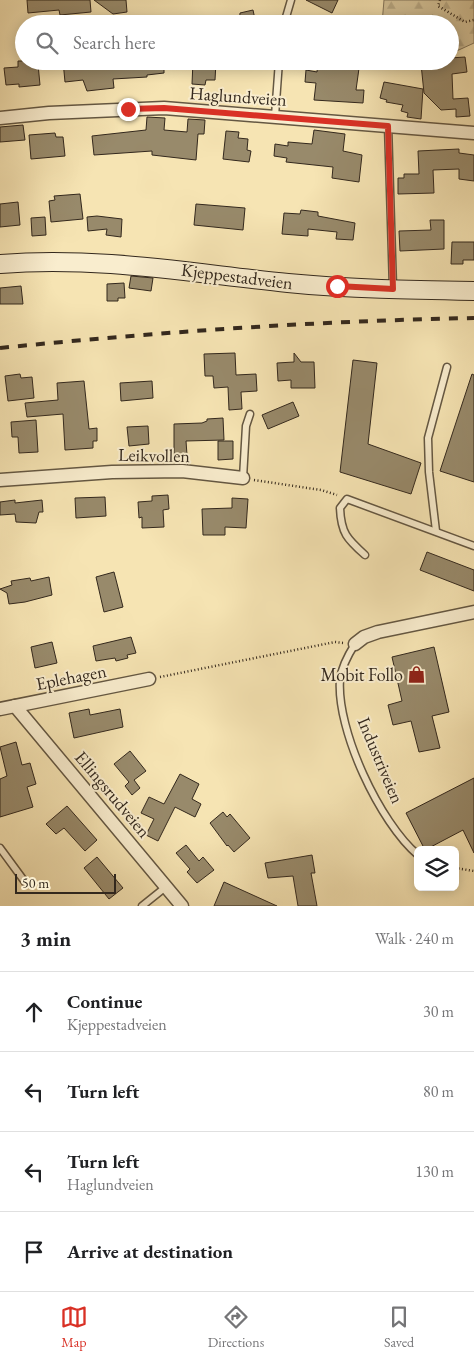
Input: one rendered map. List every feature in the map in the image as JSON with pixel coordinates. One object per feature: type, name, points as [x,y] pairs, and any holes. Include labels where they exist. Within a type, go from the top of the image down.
[{"type":"main road","name":"Kjeppestadveien","points":[[0,264],[57,260],[109,262],[303,284],[474,291]]},
{"type":"street","name":"Haglundveien","points":[[0,118],[49,113],[164,108],[474,133]]},
{"type":"street","name":"Leikvollen","points":[[0,480],[122,472],[182,471],[243,478]]},
{"type":"street","points":[[355,644],[364,637],[378,632],[474,612]]},
{"type":"street","name":"Eplehagen","points":[[0,709],[149,679]]},
{"type":"street","name":"Ellingsrudveien","points":[[15,706],[182,906]]},
{"type":"lane","points":[[287,15],[291,0]]},
{"type":"lane","points":[[275,116],[278,70]]},
{"type":"lane","points":[[388,126],[393,289]]},
{"type":"lane","points":[[436,531],[429,472],[428,438],[447,367]]},
{"type":"lane","points":[[243,478],[246,426],[250,414]]},
{"type":"lane","points":[[365,555],[347,538],[343,531],[340,508],[346,498],[474,546]]},
{"type":"lane","name":"Industriveien","points":[[355,644],[345,660],[340,679],[342,712],[350,743],[391,826],[406,845],[414,852]]},
{"type":"lane","points":[[0,848],[25,882]]},
{"type":"lane","points":[[142,906],[167,886]]},
{"type":"path","points":[[440,0],[438,6],[453,15]]},
{"type":"path","points":[[459,18],[465,22],[474,20]]},
{"type":"path","points":[[243,478],[321,490],[346,498]]},
{"type":"path","points":[[149,679],[335,642],[355,644]]},
{"type":"path","points":[[459,869],[474,871]]},
{"type":"green space","points":[[384,0],[474,0],[474,43],[459,50],[459,15],[383,15]]},
{"type":"building","points":[[27,0],[90,0],[91,12],[60,15],[59,10],[28,13]]},
{"type":"building","points":[[94,0],[126,0],[127,12],[113,14]]},
{"type":"building","points":[[306,0],[338,0],[332,13]]},
{"type":"building","points":[[253,10],[254,15],[240,15],[240,13]]},
{"type":"building","points":[[459,57],[465,57],[467,72],[452,74],[453,99],[468,98],[470,116],[456,117],[456,109],[441,110],[424,93],[422,70],[459,70]]},
{"type":"building","points":[[4,68],[39,70],[40,85],[19,87],[19,84],[6,85]]},
{"type":"building","points":[[64,70],[164,70],[164,73],[147,75],[147,77],[113,79],[114,88],[87,91],[83,80],[65,82]]},
{"type":"building","points":[[193,70],[216,70],[215,80],[206,80],[205,85],[192,84]]},
{"type":"building","points":[[306,70],[317,72],[317,70],[359,70],[356,90],[364,90],[363,103],[314,100],[316,83],[305,82]]},
{"type":"building","points":[[384,82],[423,89],[421,119],[407,117],[408,113],[401,111],[403,105],[386,102],[387,100],[380,98]]},
{"type":"building","points":[[147,117],[165,118],[164,130],[187,132],[188,119],[205,120],[204,134],[198,134],[196,160],[152,155],[152,151],[94,155],[92,136],[146,130]]},
{"type":"building","points":[[23,125],[25,140],[0,142],[0,127]]},
{"type":"building","points":[[314,130],[345,134],[343,151],[362,155],[359,182],[332,178],[333,167],[286,162],[287,158],[274,156],[275,144],[288,146],[288,142],[312,144]]},
{"type":"building","points":[[226,131],[239,132],[238,138],[248,139],[247,150],[251,151],[249,162],[223,159]]},
{"type":"building","points":[[55,133],[56,137],[63,137],[65,156],[31,159],[29,135]]},
{"type":"building","points":[[459,149],[459,153],[474,155],[474,181],[459,179],[459,169],[433,170],[434,193],[398,194],[398,178],[404,178],[404,174],[419,174],[418,151]]},
{"type":"building","points":[[80,194],[83,219],[51,222],[49,201],[55,200],[54,196]]},
{"type":"building","points":[[18,202],[20,225],[0,227],[0,204]]},
{"type":"building","points":[[196,204],[245,208],[243,230],[194,225]]},
{"type":"building","points":[[301,210],[318,212],[318,216],[355,223],[353,240],[336,239],[337,232],[308,229],[308,236],[282,234],[284,213],[300,214]]},
{"type":"building","points":[[97,216],[122,219],[121,237],[106,235],[107,229],[88,231],[87,217]]},
{"type":"building","points":[[45,217],[46,235],[32,236],[31,218]]},
{"type":"building","points":[[430,220],[444,220],[444,249],[400,251],[399,231],[431,230]]},
{"type":"building","points":[[452,242],[474,242],[474,260],[463,260],[463,264],[451,264]]},
{"type":"building","points":[[131,276],[153,278],[151,291],[129,288]]},
{"type":"building","points":[[124,283],[125,298],[118,298],[118,301],[107,301],[107,284]]},
{"type":"building","points":[[21,286],[23,304],[0,304],[0,288]]},
{"type":"building","points":[[235,353],[236,375],[256,374],[257,391],[241,392],[242,409],[229,410],[228,387],[214,388],[213,376],[205,376],[204,354]]},
{"type":"building","points":[[294,353],[301,362],[314,362],[315,388],[291,388],[291,380],[278,381],[277,363],[294,362]]},
{"type":"building","points":[[353,360],[377,363],[368,444],[421,463],[411,494],[340,472]]},
{"type":"building","points":[[20,374],[21,378],[32,377],[34,398],[8,401],[5,376]]},
{"type":"building","points":[[472,374],[474,375],[474,482],[440,471]]},
{"type":"building","points":[[84,381],[89,429],[97,428],[97,441],[93,441],[93,448],[65,450],[63,414],[27,417],[25,403],[58,400],[57,383]]},
{"type":"building","points":[[152,381],[153,398],[121,401],[120,383]]},
{"type":"building","points":[[293,402],[299,416],[268,429],[262,415]]},
{"type":"building","points":[[223,418],[224,440],[186,441],[187,455],[174,456],[174,424],[202,423],[207,421],[207,419]]},
{"type":"building","points":[[36,420],[38,452],[19,453],[18,437],[12,437],[11,422]]},
{"type":"building","points":[[148,426],[149,444],[129,446],[127,427]]},
{"type":"building","points":[[218,441],[233,441],[233,459],[218,460]]},
{"type":"building","points":[[168,495],[169,509],[163,510],[164,527],[142,528],[142,517],[139,518],[138,502],[152,501],[152,496]]},
{"type":"building","points":[[105,497],[106,516],[76,518],[75,498]]},
{"type":"building","points":[[232,498],[248,499],[246,528],[225,527],[225,535],[203,535],[202,509],[232,508]]},
{"type":"building","points":[[15,500],[15,503],[42,500],[43,512],[39,512],[36,523],[16,522],[15,514],[0,515],[0,502]]},
{"type":"building","points":[[427,552],[474,570],[474,591],[420,570]]},
{"type":"building","points":[[114,572],[123,607],[104,612],[96,577]]},
{"type":"building","points":[[49,577],[52,595],[25,602],[9,604],[7,593],[0,589],[12,585],[11,581],[30,578],[31,581]]},
{"type":"building","points":[[131,637],[136,653],[127,655],[128,658],[116,661],[115,658],[96,661],[93,646]]},
{"type":"building","points":[[52,642],[57,663],[35,668],[31,647]]},
{"type":"building","points":[[434,647],[449,712],[432,716],[440,748],[419,752],[411,721],[393,725],[388,705],[402,701],[392,657]]},
{"type":"building","points":[[89,709],[90,715],[120,709],[123,727],[74,738],[69,713]]},
{"type":"building","points":[[16,742],[22,765],[30,763],[36,784],[27,787],[33,807],[0,817],[0,779],[7,776],[0,747]]},
{"type":"building","points":[[130,751],[146,771],[134,780],[140,788],[132,795],[125,786],[129,782],[114,764]]},
{"type":"building","points":[[180,774],[199,784],[192,799],[201,804],[195,817],[175,807],[158,841],[146,835],[154,819],[141,813],[149,797],[164,804]]},
{"type":"building","points":[[474,778],[474,853],[463,830],[433,846],[423,846],[406,813]]},
{"type":"building","points":[[67,806],[97,840],[85,851],[64,828],[56,834],[46,824]]},
{"type":"building","points":[[223,812],[227,817],[230,814],[250,838],[234,852],[227,846],[210,823]]},
{"type":"building","points":[[186,845],[199,861],[203,857],[214,870],[197,883],[187,872],[190,869],[176,853]]},
{"type":"building","points":[[312,855],[315,873],[311,873],[317,906],[298,906],[293,876],[268,878],[265,863]]},
{"type":"building","points":[[97,857],[123,888],[109,899],[84,868]]},
{"type":"building","points":[[224,882],[277,906],[214,906]]},
{"type":"railway","points":[[0,348],[237,328],[474,318]]},
{"type":"place","name":"Mobit Follo","points":[[417,674]]},
{"type":"route","points":[[128,109],[164,108],[388,126],[393,289],[337,286]]}]
